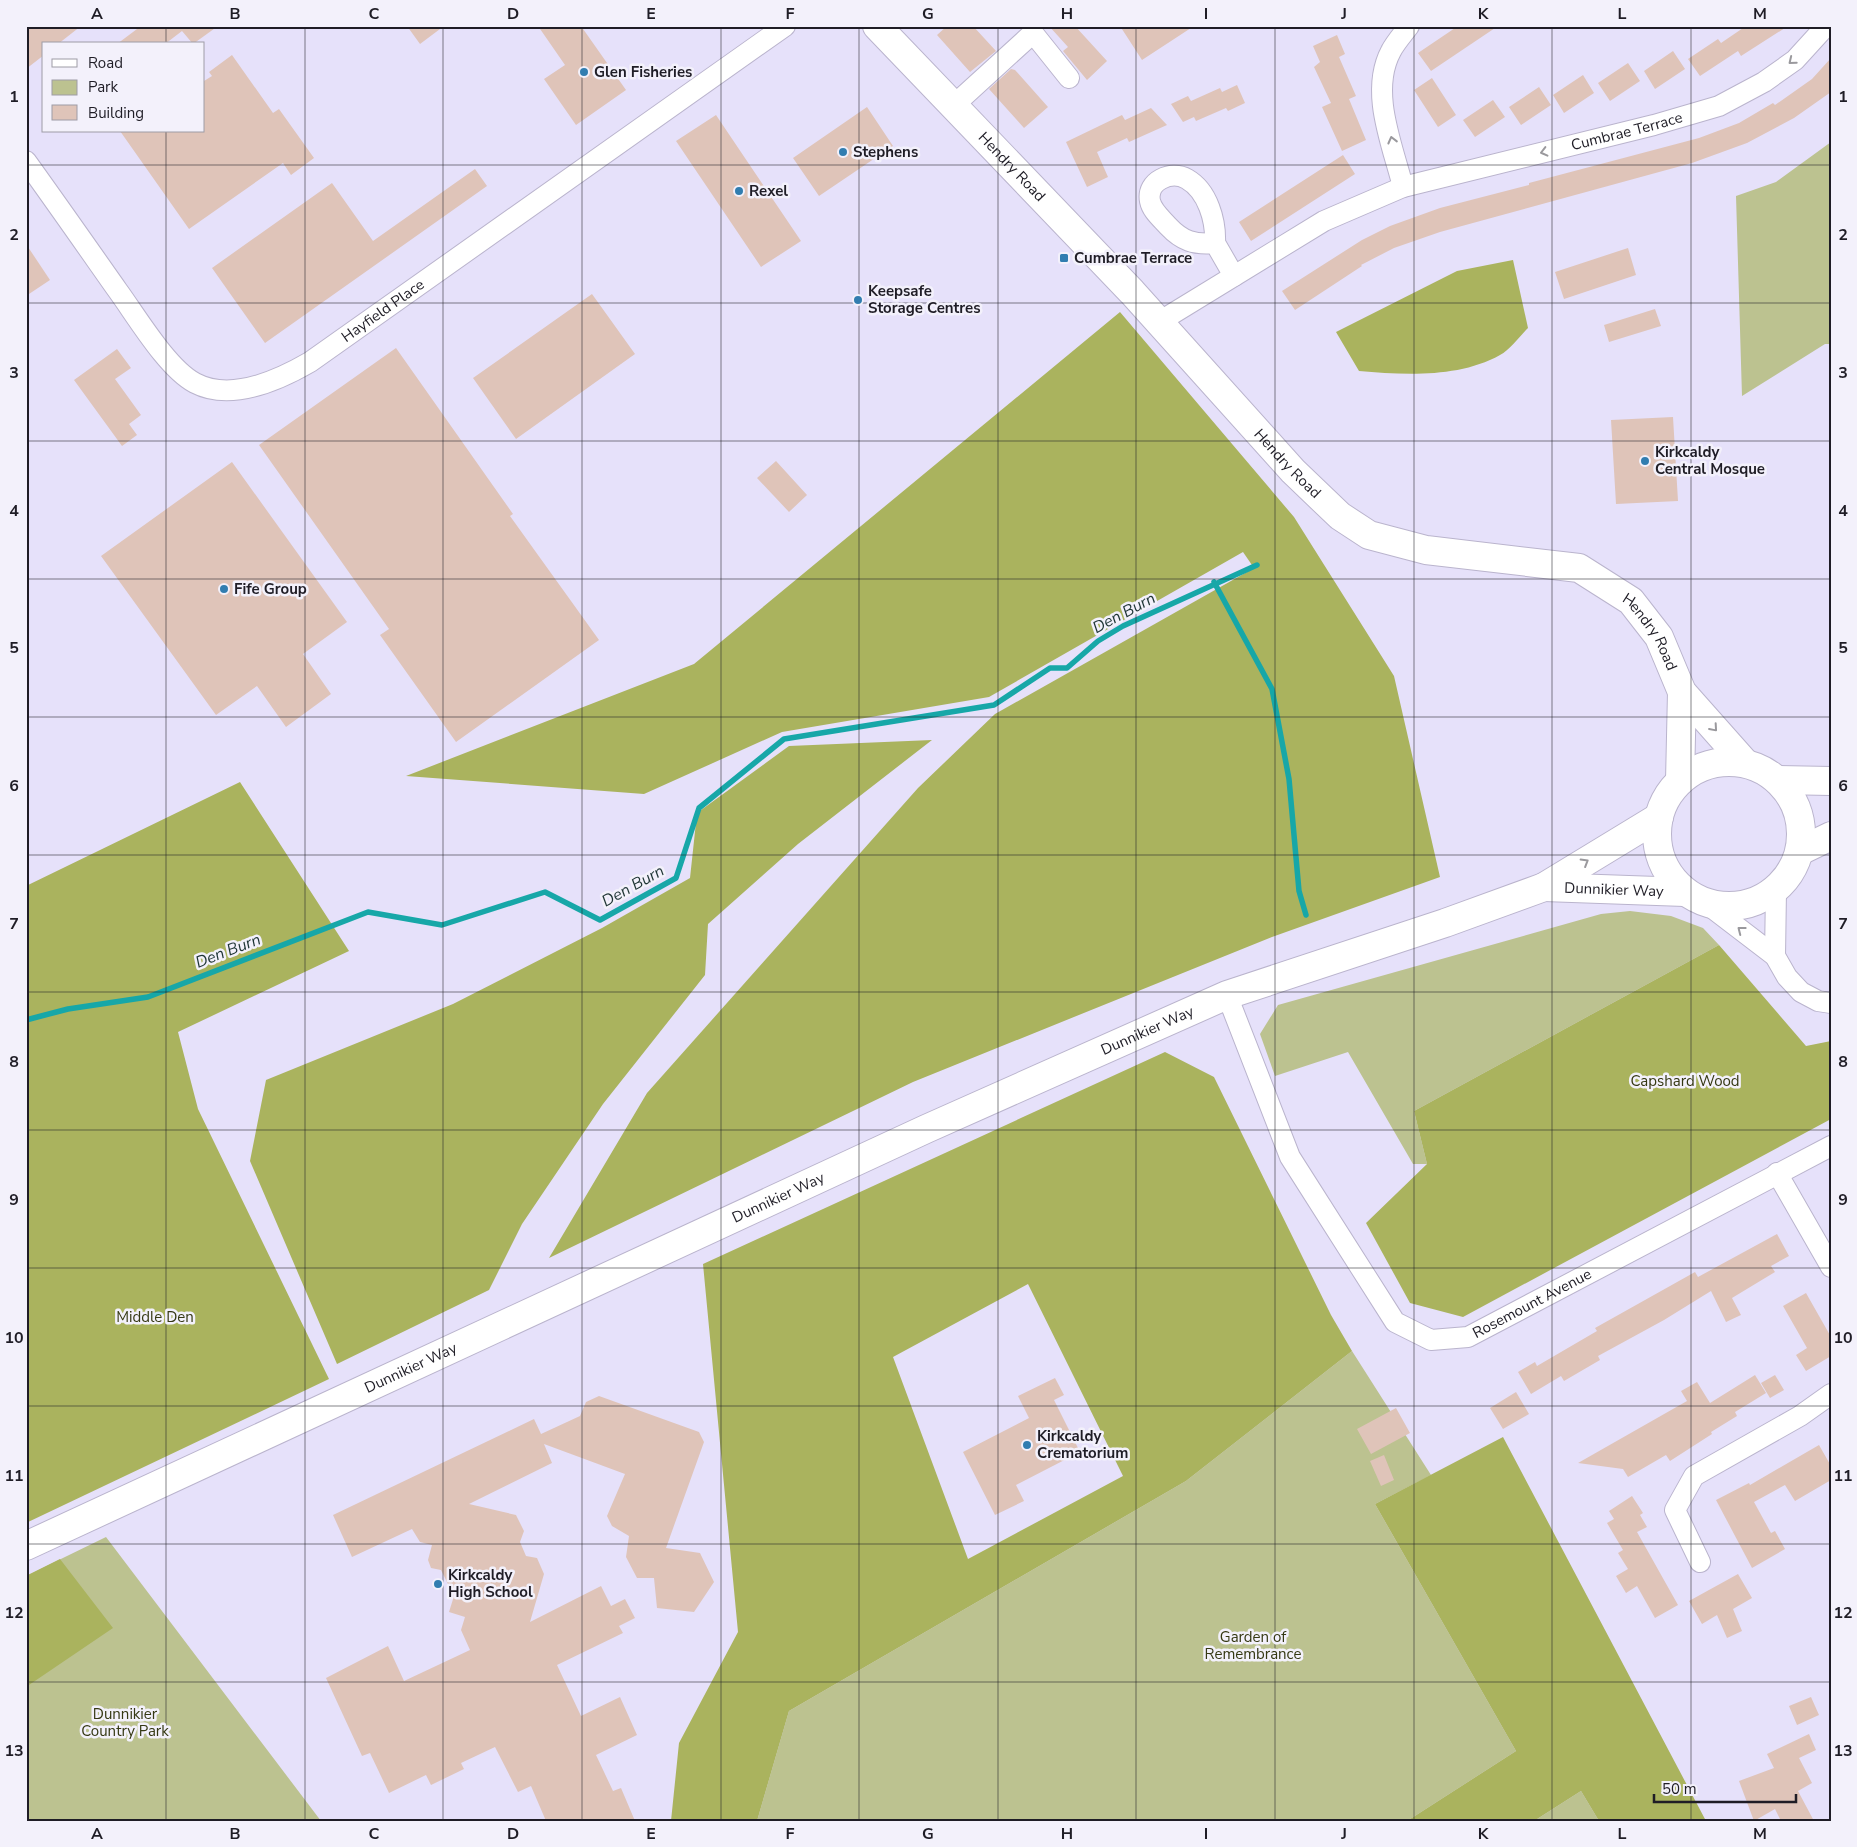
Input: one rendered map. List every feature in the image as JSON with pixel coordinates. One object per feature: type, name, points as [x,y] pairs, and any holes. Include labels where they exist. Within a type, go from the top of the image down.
[{"type":"main road","name":"Hendry Road","points":[[877,26],[1159,322],[1293,470],[1340,516],[1369,535],[1426,550],[1578,568],[1631,601],[1659,637],[1682,692],[1745,763]]},
{"type":"main road","name":"Hendry Road","points":[[1680,781],[1682,692]]},
{"type":"main road","points":[[1722,762],[1745,763],[1763,770],[1778,780],[1791,795],[1799,813],[1802,832],[1800,851],[1791,873],[1776,890],[1755,902],[1731,907],[1696,898],[1670,877],[1661,858],[1657,838],[1659,817],[1667,797],[1680,781],[1699,768],[1722,762]]},
{"type":"main road","points":[[1778,780],[1831,781]]},
{"type":"main road","name":"Dunnikier Way","points":[[26,1546],[926,1129],[1227,994],[1445,923],[1544,887],[1659,817]]},
{"type":"main road","points":[[1800,851],[1831,836]]},
{"type":"main road","name":"Dunnikier Way","points":[[1544,887],[1696,898]]},
{"type":"street","name":"Hayfield Place","points":[[26,161],[148,333],[179,371],[196,383],[218,390],[259,386],[285,377],[310,362],[785,26]]},
{"type":"street","points":[[1404,187],[1382,101],[1384,74],[1390,52],[1409,26]]},
{"type":"street","name":"Cumbrae Terrace","points":[[1159,322],[1324,222],[1404,187],[1654,125],[1719,106],[1764,82],[1795,60],[1826,26]]},
{"type":"street","points":[[953,106],[1033,33],[1069,78]]},
{"type":"street","points":[[1215,242],[1234,276]]},
{"type":"street","points":[[1774,956],[1776,890]]},
{"type":"street","points":[[1696,898],[1774,956],[1787,977],[1801,992],[1818,1001],[1831,1003]]},
{"type":"street","name":"Rosemount Avenue","points":[[1227,994],[1290,1157],[1396,1322],[1432,1340],[1468,1337],[1831,1146]]},
{"type":"street","points":[[1777,1173],[1831,1267]]},
{"type":"street","points":[[1700,1562],[1675,1510],[1694,1476],[1800,1416],[1831,1394]]},
{"type":"green space","points":[[1831,142],[1831,344],[1825,344],[1742,396],[1736,196],[1776,182]]},
{"type":"green space","points":[[1513,260],[1528,328],[1507,350],[1484,362],[1467,368],[1431,373],[1359,371],[1336,332],[1457,271]]},
{"type":"green space","points":[[1120,312],[1294,517],[1394,676],[1440,877],[1272,937],[913,1082],[549,1258],[647,1093],[918,788],[995,714],[1254,568],[1243,552],[989,697],[782,732],[644,794],[406,776],[694,664]]},
{"type":"green space","points":[[932,740],[798,844],[708,924],[705,975],[603,1104],[522,1224],[489,1290],[337,1364],[250,1161],[266,1080],[453,1004],[602,928],[690,878],[697,813],[789,746]]},
{"type":"green space","name":"Middle Den","points":[[240,782],[349,951],[178,1032],[198,1109],[329,1379],[26,1523],[26,886]]},
{"type":"green space","points":[[1630,911],[1671,916],[1703,928],[1719,945],[1414,1111],[1427,1164],[1413,1164],[1348,1052],[1275,1076],[1260,1034],[1278,1005],[1601,914]]},
{"type":"green space","name":"Capshard Wood","points":[[1719,945],[1806,1046],[1831,1041],[1831,1119],[1463,1317],[1410,1303],[1366,1223],[1427,1164],[1414,1111]]},
{"type":"green space","points":[[1165,1052],[1214,1077],[1331,1315],[1352,1351],[1186,1481],[789,1711],[757,1821],[671,1821],[679,1743],[738,1632],[703,1264]],"holes":[[[1028,1284],[1123,1476],[968,1559],[893,1357]]]},
{"type":"green space","name":"Garden of Remembrance","points":[[1352,1351],[1431,1475],[1375,1504],[1516,1751],[1407,1821],[757,1821],[789,1711],[1186,1481]]},
{"type":"green space","points":[[1503,1437],[1706,1821],[1599,1821],[1581,1791],[1534,1821],[1407,1821],[1516,1751],[1375,1504]]},
{"type":"green space","name":"Dunnikier Country Park","points":[[106,1537],[321,1821],[26,1821],[26,1576]]},
{"type":"green space","points":[[60,1559],[113,1628],[26,1687],[26,1576]]},
{"type":"green space","points":[[1581,1791],[1599,1821],[1534,1821]]},
{"type":"building","points":[[26,26],[81,26],[61,42],[42,42],[42,57],[26,69]]},
{"type":"building","points":[[141,26],[218,26],[196,42],[191,42],[182,31],[168,42],[120,42]]},
{"type":"building","points":[[407,26],[444,26],[420,44]]},
{"type":"building","name":"Glen Fisheries","points":[[538,26],[581,26],[626,90],[576,125],[544,79],[565,65]]},
{"type":"building","points":[[947,26],[973,26],[996,51],[970,72],[937,35]]},
{"type":"building","points":[[1049,26],[1075,26],[1107,61],[1087,80],[1063,51],[1068,47]]},
{"type":"building","points":[[1120,26],[1194,26],[1142,60]]},
{"type":"building","points":[[1458,26],[1498,26],[1431,71],[1418,53]]},
{"type":"building","points":[[1746,26],[1788,26],[1741,56],[1738,51],[1700,76],[1688,59],[1718,39],[1721,43]]},
{"type":"building","points":[[1337,35],[1345,54],[1339,57],[1356,96],[1349,99],[1366,140],[1342,151],[1322,107],[1331,103],[1314,67],[1320,62],[1313,46]]},
{"type":"building","points":[[1673,51],[1685,69],[1655,89],[1644,71]]},
{"type":"building","points":[[232,55],[273,113],[279,109],[314,158],[291,175],[283,163],[189,229],[121,132],[205,132],[205,80],[212,76],[209,72]]},
{"type":"building","points":[[1831,58],[1831,92],[1794,118],[1747,143],[1692,163],[1440,232],[1394,248],[1361,265],[1295,310],[1282,291],[1362,240],[1390,226],[1440,208],[1699,138],[1739,123],[1773,103],[1775,105],[1812,79]]},
{"type":"building","points":[[1628,63],[1640,81],[1610,101],[1598,83]]},
{"type":"building","points":[[1011,69],[1015,70],[1048,107],[1024,128],[989,89]]},
{"type":"building","points":[[1583,75],[1594,93],[1564,113],[1553,95]]},
{"type":"building","points":[[1432,78],[1456,115],[1438,127],[1414,90]]},
{"type":"building","points":[[1237,85],[1245,103],[1228,111],[1226,108],[1196,121],[1194,117],[1183,122],[1171,104],[1188,96],[1191,101],[1220,88],[1222,92]]},
{"type":"building","points":[[1539,87],[1551,105],[1521,125],[1509,107]]},
{"type":"building","points":[[1493,100],[1505,117],[1475,137],[1463,120]]},
{"type":"building","name":"Stephens","points":[[867,107],[893,146],[819,196],[793,158]]},
{"type":"building","points":[[1151,108],[1167,125],[1129,142],[1127,138],[1097,152],[1108,177],[1087,187],[1066,142],[1122,115],[1125,120]]},
{"type":"building","name":"Rexel","points":[[716,115],[801,241],[761,267],[676,141]]},
{"type":"building","points":[[1343,155],[1355,174],[1251,241],[1239,222]]},
{"type":"building","points":[[475,169],[487,186],[265,343],[212,268],[332,183],[373,241]]},
{"type":"building","points":[[26,244],[50,280],[26,296]]},
{"type":"building","points":[[1628,248],[1636,275],[1564,299],[1555,272]]},
{"type":"building","points":[[592,294],[635,354],[516,439],[473,378]]},
{"type":"building","points":[[1655,309],[1661,326],[1609,342],[1604,325]]},
{"type":"building","points":[[396,348],[513,514],[510,516],[599,640],[456,742],[380,635],[389,629],[259,445]]},
{"type":"building","points":[[117,349],[131,368],[115,379],[141,415],[129,424],[137,435],[122,446],[74,380]]},
{"type":"building","name":"Kirkcaldy Central Mosque","points":[[1673,417],[1678,501],[1616,504],[1611,420]]},
{"type":"building","points":[[776,461],[807,495],[789,512],[757,478]]},
{"type":"building","name":"Fife Group","points":[[232,462],[347,622],[303,654],[331,694],[286,727],[257,686],[216,715],[101,556]]},
{"type":"building","points":[[1777,1234],[1789,1256],[1771,1266],[1775,1272],[1732,1298],[1741,1315],[1726,1322],[1711,1291],[1664,1320],[1598,1356],[1600,1360],[1564,1381],[1561,1376],[1531,1394],[1518,1372],[1535,1362],[1537,1366],[1597,1331],[1595,1328],[1695,1272],[1698,1277]]},
{"type":"building","points":[[1806,1293],[1831,1337],[1831,1356],[1806,1371],[1796,1355],[1807,1348],[1783,1306]]},
{"type":"building","points":[[1755,1375],[1766,1393],[1735,1412],[1737,1416],[1670,1461],[1666,1455],[1628,1477],[1623,1469],[1578,1463],[1687,1401],[1681,1391],[1697,1382],[1710,1403]]},
{"type":"building","points":[[1775,1375],[1784,1390],[1770,1398],[1761,1383]]},
{"type":"building","name":"Kirkcaldy Crematorium","points":[[1055,1378],[1064,1395],[1054,1400],[1080,1452],[1016,1485],[1024,1501],[995,1515],[963,1452],[1029,1418],[1018,1396]]},
{"type":"building","points":[[1516,1392],[1529,1414],[1503,1429],[1490,1408]]},
{"type":"building","points":[[599,1396],[699,1432],[704,1442],[666,1548],[700,1553],[714,1582],[694,1612],[657,1608],[654,1578],[637,1578],[626,1557],[629,1536],[612,1526],[607,1516],[625,1474],[544,1444],[552,1463],[469,1504],[516,1515],[524,1531],[520,1542],[526,1556],[537,1558],[544,1574],[530,1622],[601,1586],[611,1606],[625,1599],[635,1618],[619,1626],[623,1633],[557,1665],[581,1716],[620,1697],[637,1735],[596,1755],[613,1791],[621,1788],[635,1821],[546,1821],[531,1786],[518,1792],[495,1747],[461,1763],[464,1769],[431,1785],[426,1775],[389,1793],[370,1753],[362,1756],[326,1678],[388,1646],[404,1681],[470,1650],[461,1630],[465,1617],[449,1612],[454,1596],[441,1570],[431,1568],[428,1560],[432,1545],[420,1542],[412,1529],[352,1557],[333,1515],[534,1419],[541,1434],[580,1416],[586,1402]]},
{"type":"building","points":[[1396,1408],[1410,1433],[1371,1454],[1357,1429]]},
{"type":"building","points":[[1819,1445],[1831,1466],[1831,1480],[1795,1501],[1785,1485],[1754,1502],[1771,1533],[1775,1531],[1785,1549],[1752,1568],[1716,1500],[1749,1483],[1750,1485]]},
{"type":"building","points":[[1384,1455],[1394,1480],[1381,1486],[1370,1461]]},
{"type":"building","points":[[1632,1496],[1643,1513],[1640,1515],[1647,1527],[1637,1532],[1678,1605],[1655,1618],[1637,1586],[1626,1593],[1616,1576],[1628,1569],[1618,1553],[1623,1550],[1607,1523],[1614,1519],[1609,1511]]},
{"type":"building","points":[[1738,1574],[1752,1598],[1733,1609],[1742,1631],[1727,1638],[1717,1615],[1702,1624],[1689,1601]]},
{"type":"building","points":[[1811,1697],[1819,1715],[1797,1725],[1789,1706]]},
{"type":"building","points":[[1809,1734],[1816,1750],[1799,1758],[1812,1783],[1798,1791],[1814,1821],[1781,1821],[1775,1809],[1754,1821],[1739,1781],[1774,1768],[1767,1754]]},
{"type":"waterway","name":"Den Burn","points":[[26,1020],[68,1009],[148,997],[368,912],[442,925],[545,892],[600,920],[676,878],[699,808],[784,739],[994,705],[1050,668],[1067,668],[1098,641],[1123,626],[1257,565]]},
{"type":"waterway","points":[[1214,582],[1272,689],[1289,779],[1299,891],[1306,915]]},
{"type":"place","name":"Glen Fisheries","points":[[584,72]]},
{"type":"place","name":"Stephens","points":[[843,152]]},
{"type":"place","name":"Rexel","points":[[739,191]]},
{"type":"place","name":"Cumbrae Terrace","points":[[1064,258]]},
{"type":"place","name":"Keepsafe Storage Centres","points":[[858,300]]},
{"type":"place","name":"Kirkcaldy Central Mosque","points":[[1645,461]]},
{"type":"place","name":"Fife Group","points":[[224,589]]},
{"type":"place","name":"Kirkcaldy Crematorium","points":[[1027,1445]]},
{"type":"place","name":"Kirkcaldy High School","points":[[438,1584]]}]
